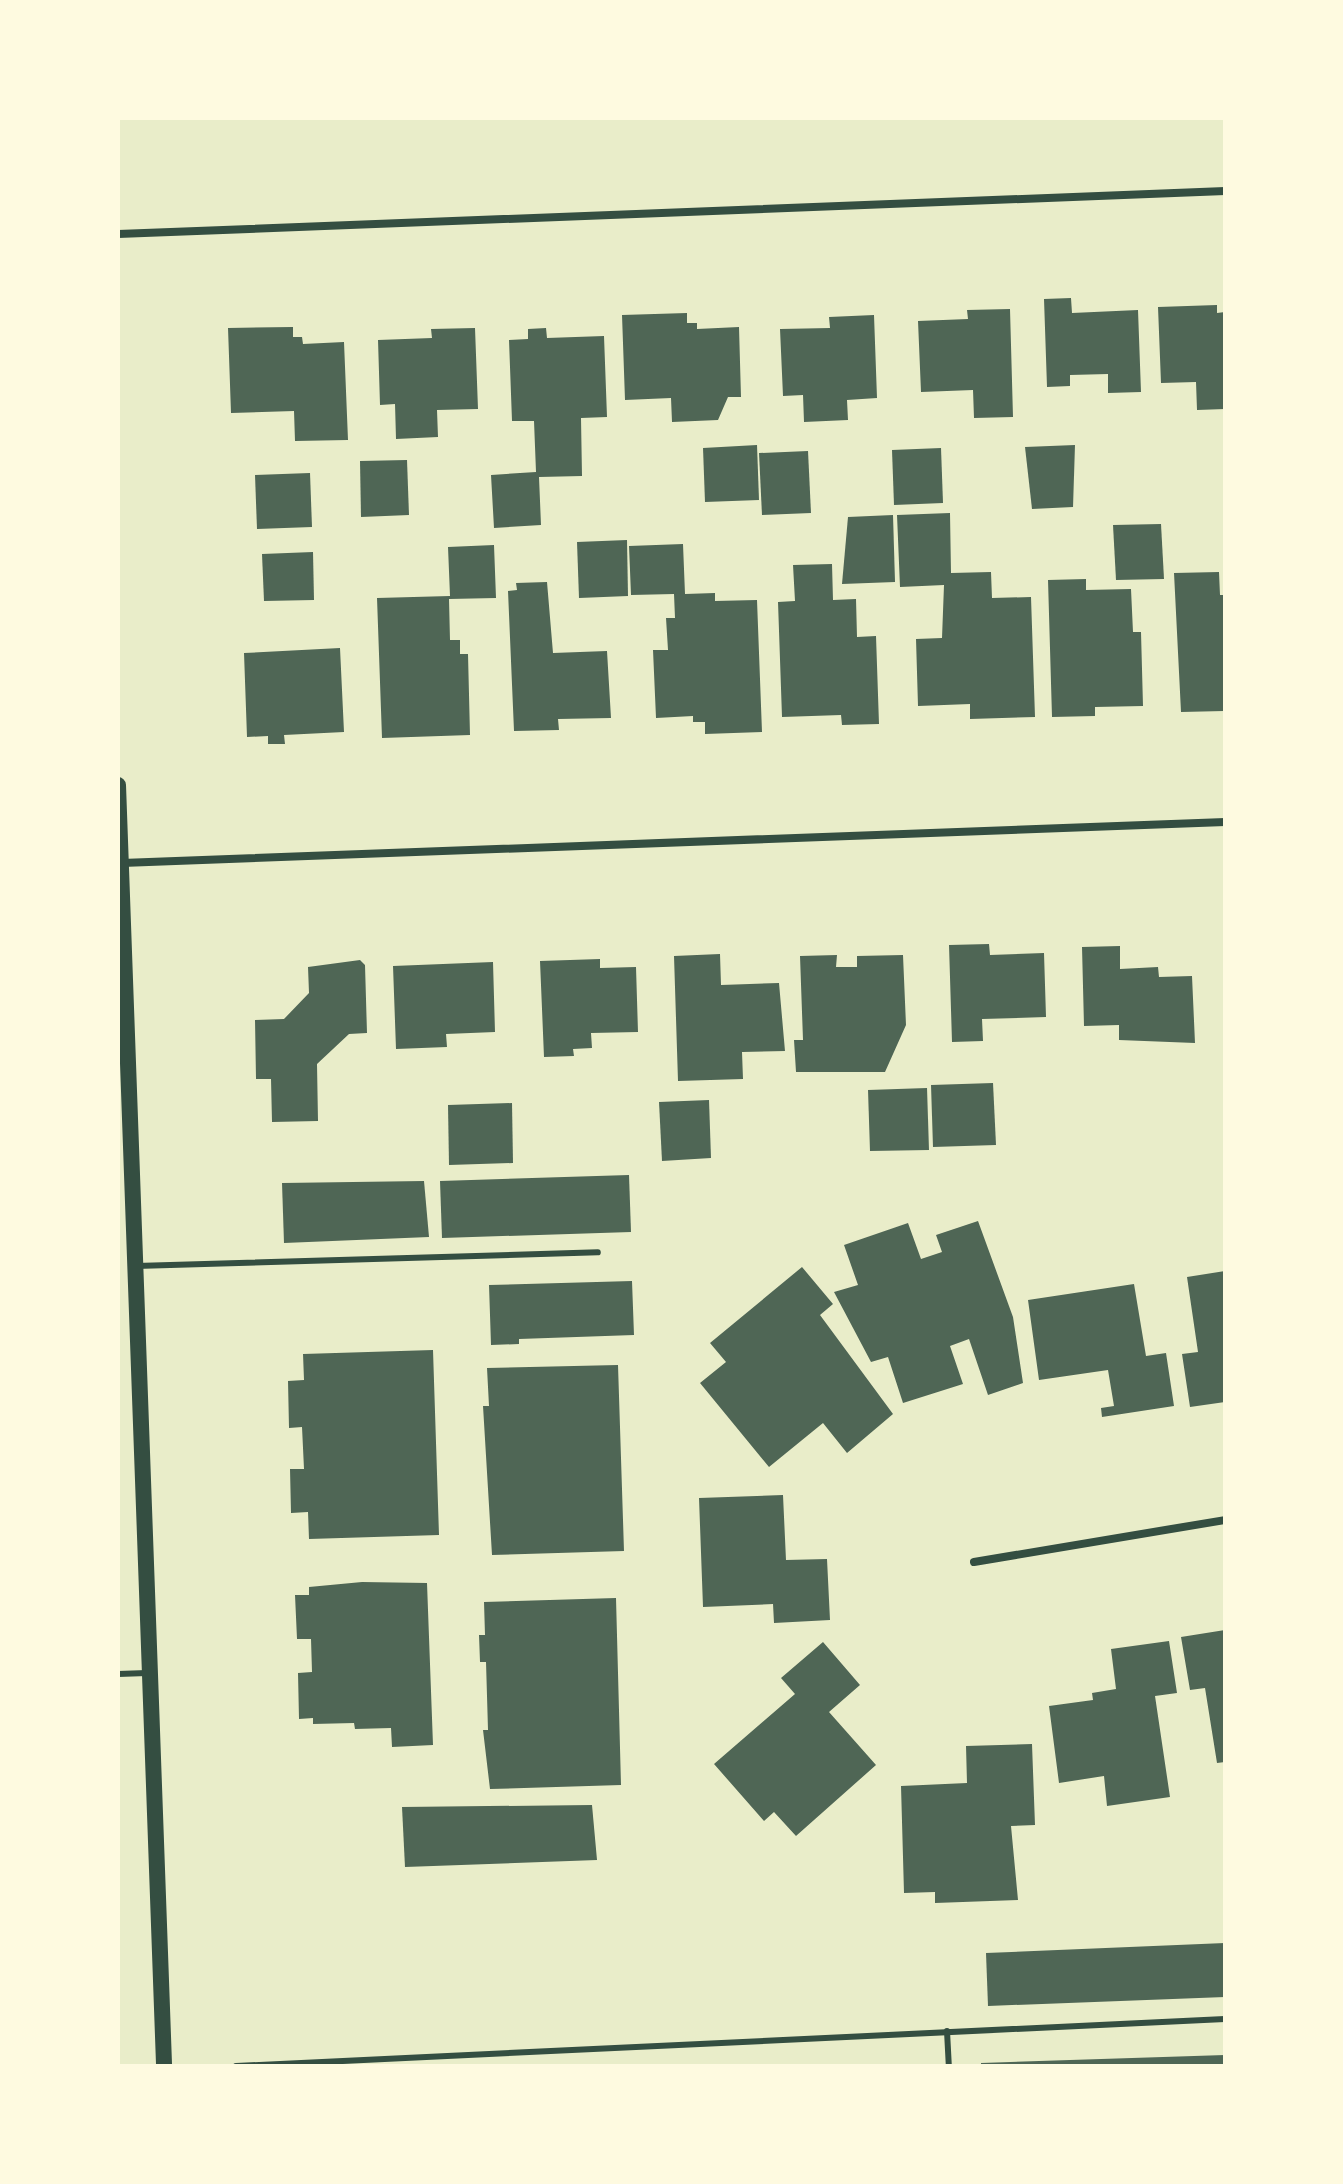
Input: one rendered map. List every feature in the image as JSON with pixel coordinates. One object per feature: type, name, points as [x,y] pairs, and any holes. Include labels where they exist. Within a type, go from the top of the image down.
[{"type":"main road","points":[[118,785],[130,1220],[136,1266],[164,2066]]},
{"type":"street","points":[[118,234],[1225,191]]},
{"type":"street","points":[[121,863],[1225,822]]},
{"type":"street","points":[[974,1562],[1225,1520]]},
{"type":"lane","points":[[136,1266],[598,1252]]},
{"type":"lane","points":[[118,1674],[151,1673]]},
{"type":"lane","points":[[236,2066],[1225,2019]]},
{"type":"lane","points":[[947,2031],[949,2066]]},
{"type":"building","points":[[1071,298],[1072,313],[1138,310],[1141,392],[1108,393],[1108,374],[1070,375],[1070,386],[1047,387],[1044,299]]},
{"type":"building","points":[[1217,305],[1217,313],[1225,312],[1225,409],[1197,410],[1196,382],[1161,383],[1158,307]]},
{"type":"building","points":[[1010,309],[1013,417],[974,418],[973,390],[921,392],[918,321],[968,319],[967,310]]},
{"type":"building","points":[[687,313],[687,323],[697,323],[697,329],[739,327],[741,397],[728,397],[718,420],[672,422],[671,398],[625,400],[622,315]]},
{"type":"building","points":[[874,315],[877,398],[847,400],[848,420],[804,422],[803,395],[783,396],[780,329],[830,328],[829,317]]},
{"type":"building","points":[[293,327],[293,337],[302,337],[303,344],[344,342],[348,440],[295,441],[294,411],[231,413],[228,328]]},
{"type":"building","points":[[475,328],[478,409],[437,410],[438,437],[396,439],[395,404],[380,405],[378,340],[432,338],[431,329]]},
{"type":"building","points":[[546,328],[547,338],[604,336],[607,417],[581,418],[582,476],[539,477],[541,525],[494,528],[491,475],[536,472],[534,421],[512,421],[509,340],[528,339],[528,329]]},
{"type":"building","points":[[757,445],[759,500],[705,502],[703,448]]},
{"type":"building","points":[[1075,445],[1073,507],[1032,509],[1025,447]]},
{"type":"building","points":[[941,448],[943,503],[894,505],[892,450]]},
{"type":"building","points":[[808,451],[811,513],[762,515],[759,453]]},
{"type":"building","points":[[407,460],[409,515],[361,517],[360,461]]},
{"type":"building","points":[[310,473],[312,527],[257,529],[255,475]]},
{"type":"building","points":[[950,513],[951,573],[991,572],[992,598],[1031,597],[1035,717],[970,719],[970,704],[918,706],[916,639],[942,638],[944,585],[900,587],[897,515]]},
{"type":"building","points":[[893,515],[895,582],[842,584],[848,517]]},
{"type":"building","points":[[1161,524],[1164,579],[1116,580],[1113,525]]},
{"type":"building","points":[[627,540],[628,596],[579,598],[577,542]]},
{"type":"building","points":[[683,544],[685,594],[715,593],[715,601],[757,600],[762,732],[705,734],[705,722],[693,722],[693,716],[656,718],[653,650],[668,650],[666,618],[675,618],[674,594],[631,595],[629,546]]},
{"type":"building","points":[[494,545],[496,598],[449,599],[450,640],[460,640],[460,654],[468,654],[470,735],[382,738],[377,598],[450,596],[448,547]]},
{"type":"building","points":[[313,552],[314,600],[264,601],[262,554]]},
{"type":"building","points":[[832,564],[833,600],[856,599],[857,637],[876,636],[879,724],[842,725],[841,715],[782,717],[778,602],[795,601],[793,565]]},
{"type":"building","points":[[1219,572],[1220,595],[1225,595],[1224,711],[1181,712],[1174,573]]},
{"type":"building","points":[[1086,579],[1086,590],[1131,589],[1133,632],[1141,632],[1143,706],[1095,707],[1095,716],[1052,717],[1048,580]]},
{"type":"building","points":[[547,582],[553,653],[607,651],[611,718],[558,719],[559,730],[514,731],[508,591],[517,590],[516,583]]},
{"type":"building","points":[[340,648],[344,732],[284,735],[285,744],[268,744],[268,736],[247,737],[244,653]]},
{"type":"building","points":[[989,944],[990,955],[1044,953],[1046,1017],[982,1019],[983,1041],[952,1042],[949,945]]},
{"type":"building","points":[[1120,946],[1120,969],[1158,967],[1159,977],[1192,976],[1195,1043],[1119,1040],[1119,1025],[1084,1026],[1082,947]]},
{"type":"building","points":[[720,954],[721,985],[779,983],[785,1051],[742,1052],[743,1079],[678,1081],[674,956]]},
{"type":"building","points":[[837,955],[836,967],[857,967],[857,956],[903,955],[906,1025],[885,1072],[796,1072],[794,1040],[803,1040],[800,956]]},
{"type":"building","points":[[600,959],[600,968],[636,967],[638,1032],[591,1033],[592,1048],[573,1049],[574,1056],[544,1057],[540,961]]},
{"type":"building","points":[[360,960],[365,965],[367,1033],[349,1034],[317,1064],[318,1121],[272,1122],[271,1079],[256,1079],[255,1020],[284,1019],[309,993],[308,967]]},
{"type":"building","points":[[493,962],[495,1032],[446,1034],[447,1047],[396,1049],[393,966]]},
{"type":"building","points":[[993,1083],[996,1145],[933,1147],[931,1085]]},
{"type":"building","points":[[927,1088],[929,1150],[870,1151],[868,1090]]},
{"type":"building","points":[[709,1100],[711,1158],[662,1161],[659,1102]]},
{"type":"building","points":[[512,1103],[513,1163],[449,1165],[448,1105]]},
{"type":"building","points":[[629,1175],[631,1232],[442,1238],[440,1181]]},
{"type":"building","points":[[424,1181],[429,1237],[284,1243],[282,1183]]},
{"type":"building","points":[[978,1221],[1013,1317],[1023,1383],[988,1395],[969,1339],[950,1346],[963,1384],[903,1403],[888,1357],[871,1362],[834,1292],[858,1285],[844,1245],[908,1223],[921,1259],[942,1252],[936,1235]]},
{"type":"building","points":[[802,1267],[833,1304],[820,1315],[893,1414],[847,1453],[823,1423],[769,1467],[700,1383],[726,1362],[710,1343]]},
{"type":"building","points":[[1225,1271],[1225,1402],[1190,1407],[1182,1354],[1198,1352],[1187,1277]]},
{"type":"building","points":[[632,1281],[634,1335],[519,1339],[519,1344],[491,1345],[489,1285]]},
{"type":"building","points":[[1134,1284],[1146,1356],[1166,1353],[1174,1406],[1102,1417],[1101,1408],[1114,1406],[1108,1370],[1039,1380],[1028,1300]]},
{"type":"building","points":[[433,1350],[439,1535],[309,1539],[308,1512],[291,1513],[290,1469],[304,1469],[302,1427],[289,1428],[288,1381],[304,1380],[303,1354]]},
{"type":"building","points":[[618,1365],[624,1551],[492,1555],[483,1406],[489,1406],[487,1368]]},
{"type":"building","points":[[783,1495],[786,1560],[827,1559],[830,1620],[774,1623],[773,1604],[703,1607],[699,1498]]},
{"type":"building","points":[[362,1582],[427,1583],[433,1745],[392,1747],[391,1728],[355,1729],[354,1723],[313,1724],[313,1718],[299,1719],[298,1673],[312,1672],[311,1639],[297,1639],[295,1595],[309,1595],[309,1587]]},
{"type":"building","points":[[616,1598],[621,1785],[490,1789],[483,1730],[488,1730],[486,1662],[480,1662],[479,1635],[485,1635],[484,1602]]},
{"type":"building","points":[[1225,1630],[1225,1762],[1217,1763],[1205,1688],[1190,1690],[1181,1637]]},
{"type":"building","points":[[1169,1641],[1177,1693],[1155,1696],[1170,1797],[1107,1806],[1104,1776],[1059,1783],[1049,1706],[1093,1700],[1092,1693],[1116,1689],[1111,1649]]},
{"type":"building","points":[[823,1642],[860,1685],[829,1712],[876,1765],[796,1836],[774,1812],[764,1821],[714,1764],[795,1694],[781,1678]]},
{"type":"building","points":[[1032,1744],[1035,1825],[1011,1826],[1018,1900],[935,1903],[935,1892],[904,1893],[901,1786],[967,1783],[966,1746]]},
{"type":"building","points":[[592,1805],[597,1860],[405,1867],[402,1807]]},
{"type":"building","points":[[1225,1943],[1225,1997],[988,2006],[986,1953]]},
{"type":"building","points":[[1225,2055],[1225,2066],[981,2066],[981,2063]]}]
